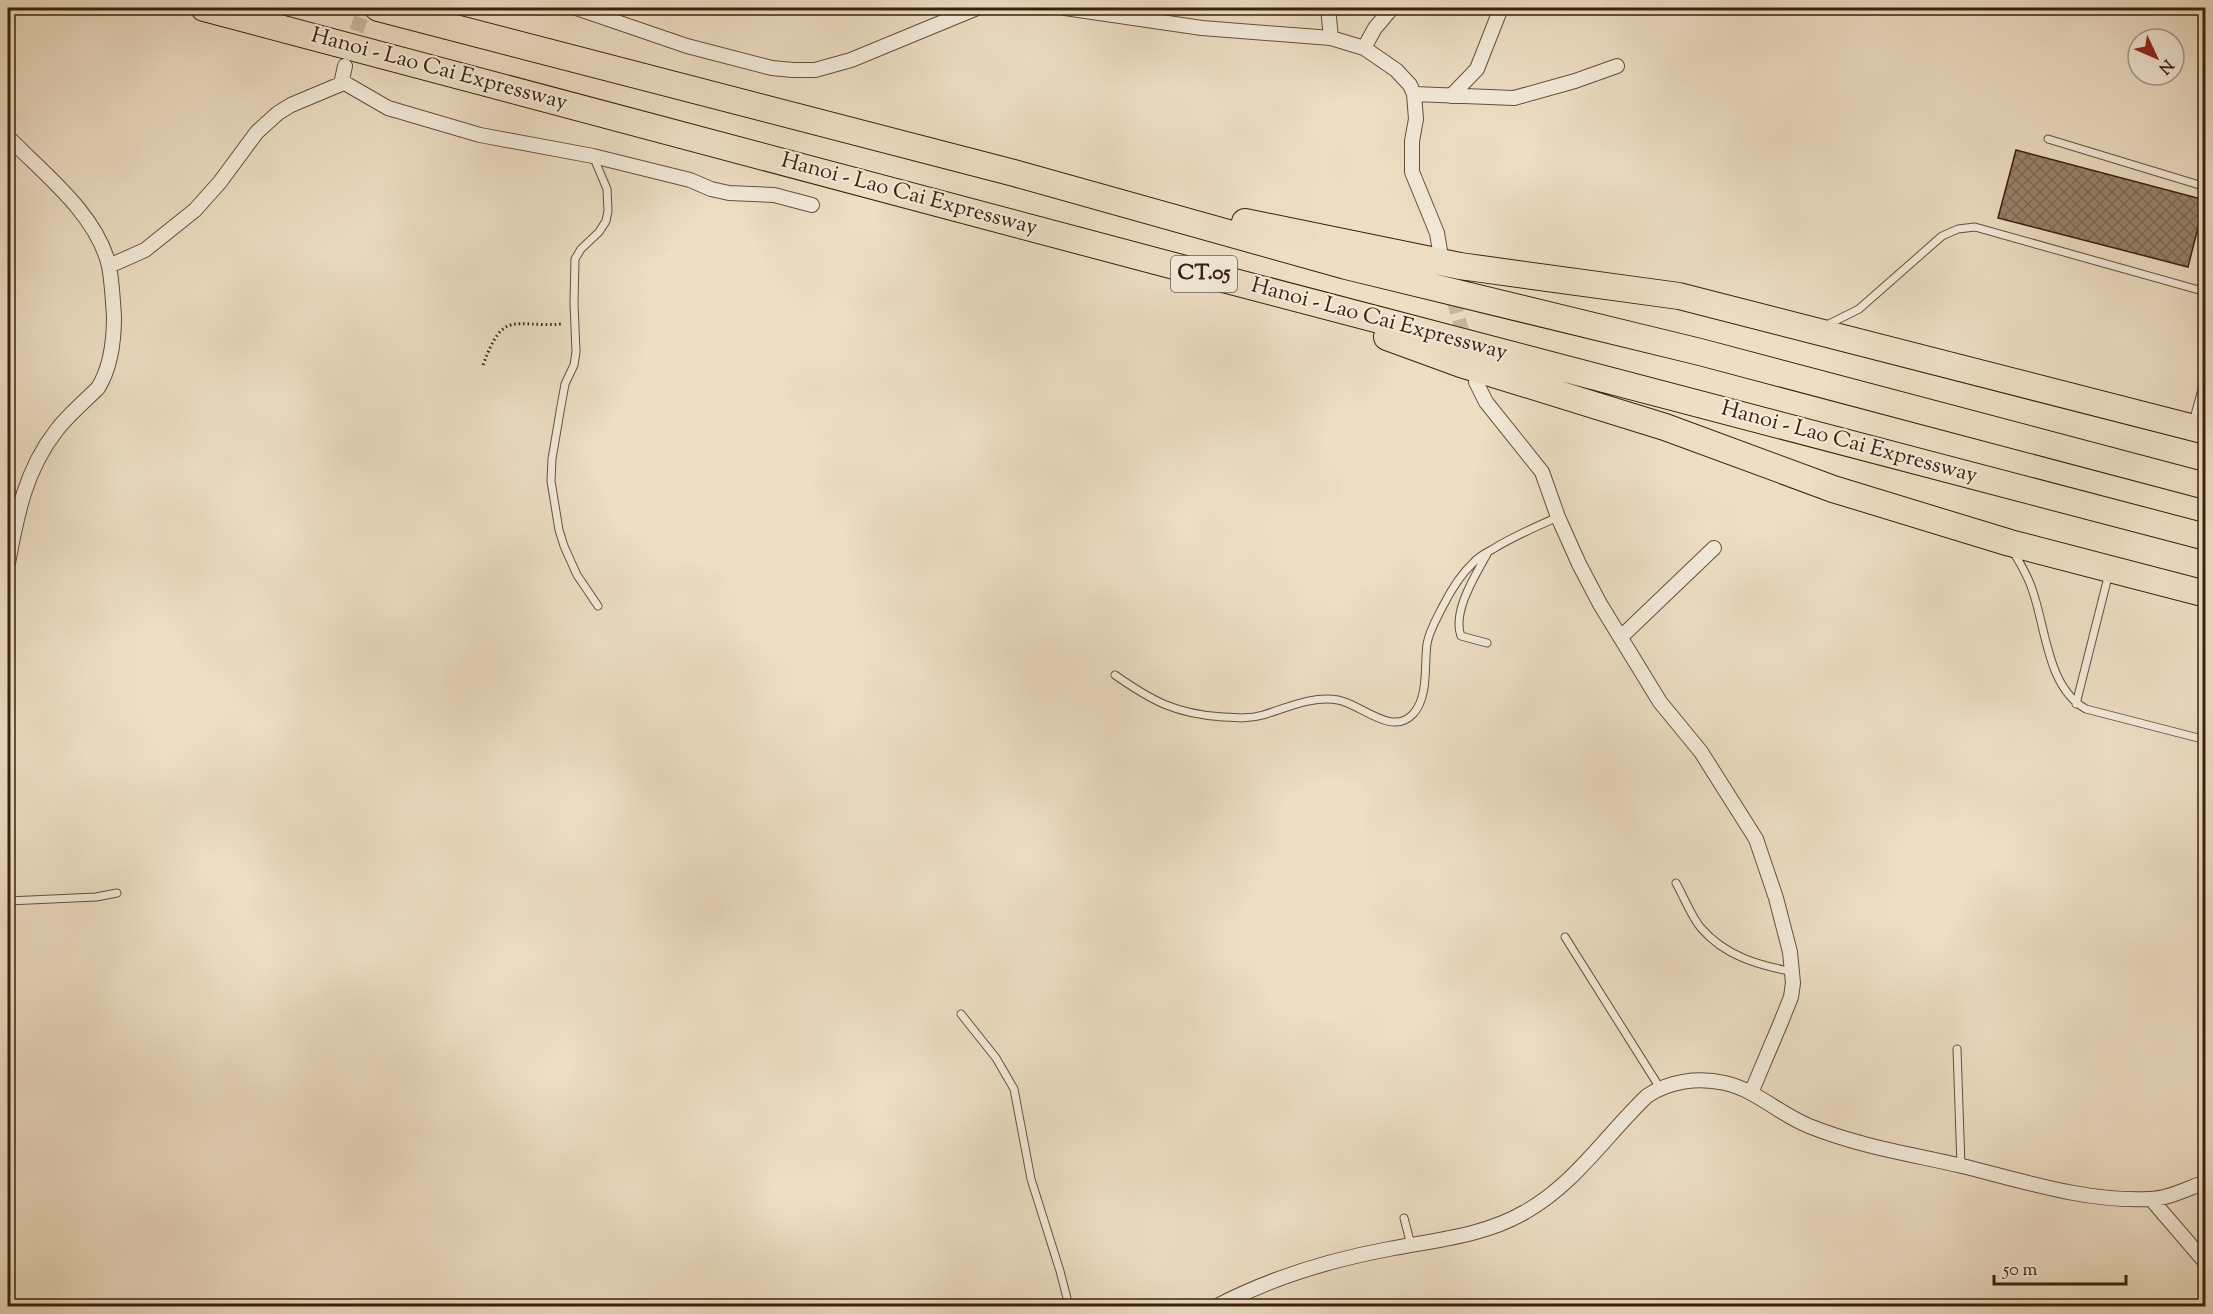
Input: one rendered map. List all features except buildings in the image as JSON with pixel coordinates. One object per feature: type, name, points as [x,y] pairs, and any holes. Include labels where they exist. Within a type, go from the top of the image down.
[{"type":"highway","name":"Hanoi - Lao Cai Expressway","points":[[204,8],[2205,537]]},
{"type":"highway","name":"Hanoi - Lao Cai Expressway","points":[[378,8],[1014,174],[1346,266],[1700,352],[2205,486]]},
{"type":"highway","points":[[1014,174],[1460,266],[1678,296],[1815,329],[2199,429]]},
{"type":"highway","points":[[1223,279],[1461,364],[1665,427],[1833,489],[2010,543],[2205,594]]},
{"type":"street","points":[[582,8],[687,46],[772,68],[814,70],[878,50],[977,8]]},
{"type":"street","points":[[1065,8],[1202,28],[1331,38],[1364,48],[1400,74],[1410,85],[1414,94],[1416,119],[1412,141],[1413,172],[1437,233],[1440,251]]},
{"type":"street","points":[[1328,8],[1331,38]]},
{"type":"street","points":[[1364,48],[1389,8]]},
{"type":"street","points":[[1450,96],[1477,69],[1501,8]]},
{"type":"street","points":[[343,82],[345,66]]},
{"type":"street","points":[[1414,94],[1514,98],[1575,81],[1617,66]]},
{"type":"street","points":[[343,82],[388,108],[480,135],[593,156],[690,180],[711,189],[729,193],[774,195],[812,205]]},
{"type":"street","points":[[109,266],[145,249],[195,210],[220,182],[257,132],[278,113],[343,82]]},
{"type":"street","points":[[8,137],[86,217],[94,230],[109,266],[114,334],[108,368],[98,388],[57,430],[30,473],[21,501],[8,563]]},
{"type":"street","points":[[1476,382],[1486,402],[1542,472],[1558,517],[1590,584],[1660,702],[1701,752],[1756,839],[1776,898],[1790,952],[1793,983],[1791,997],[1751,1093]]},
{"type":"street","points":[[1621,637],[1714,548]]},
{"type":"street","points":[[1217,1306],[1257,1287],[1316,1267],[1474,1232],[1525,1212],[1564,1182],[1647,1096],[1671,1084],[1708,1081],[1723,1083],[1751,1093],[1789,1118],[1857,1142],[2047,1187],[2106,1197],[2151,1199],[2161,1198],[2205,1182]]},
{"type":"street","points":[[2151,1199],[2205,1263]]},
{"type":"lane","points":[[2048,139],[2205,187]]},
{"type":"lane","points":[[593,156],[607,189],[608,211],[606,221],[599,232],[581,249],[575,259],[576,352],[574,365],[565,384],[552,459],[551,481],[564,546],[577,575],[598,606]]},
{"type":"lane","points":[[1815,329],[1844,318],[1859,309],[1942,236],[1958,229],[1975,227],[2205,292]]},
{"type":"lane","points":[[2199,429],[2205,375]]},
{"type":"lane","points":[[1114,675],[1140,693],[1168,707],[1204,716],[1244,719],[1312,701],[1338,700],[1380,719],[1406,721],[1418,708],[1423,693],[1427,641],[1452,589],[1464,572],[1476,560],[1520,533],[1558,517]]},
{"type":"lane","points":[[2010,543],[2031,586],[2056,674],[2065,691],[2076,704],[2086,710],[2205,740]]},
{"type":"lane","points":[[1488,552],[1469,587],[1457,627],[1461,636],[1488,643]]},
{"type":"lane","points":[[2076,704],[2109,569]]},
{"type":"lane","points":[[1676,883],[1701,928],[1730,952],[1755,964],[1793,972]]},
{"type":"lane","points":[[8,901],[96,897],[117,893]]},
{"type":"lane","points":[[1565,937],[1660,1088]]},
{"type":"lane","points":[[961,1014],[996,1058],[1014,1089],[1031,1179],[1069,1306]]},
{"type":"lane","points":[[1957,1049],[1961,1166]]},
{"type":"lane","points":[[1404,1218],[1411,1245]]},
{"type":"path","points":[[483,365],[492,340],[502,328],[513,323],[546,325],[575,320]]},
{"type":"tunnel","points":[[350,51],[364,8]]},
{"type":"tunnel","points":[[1442,259],[1466,345]]}]
